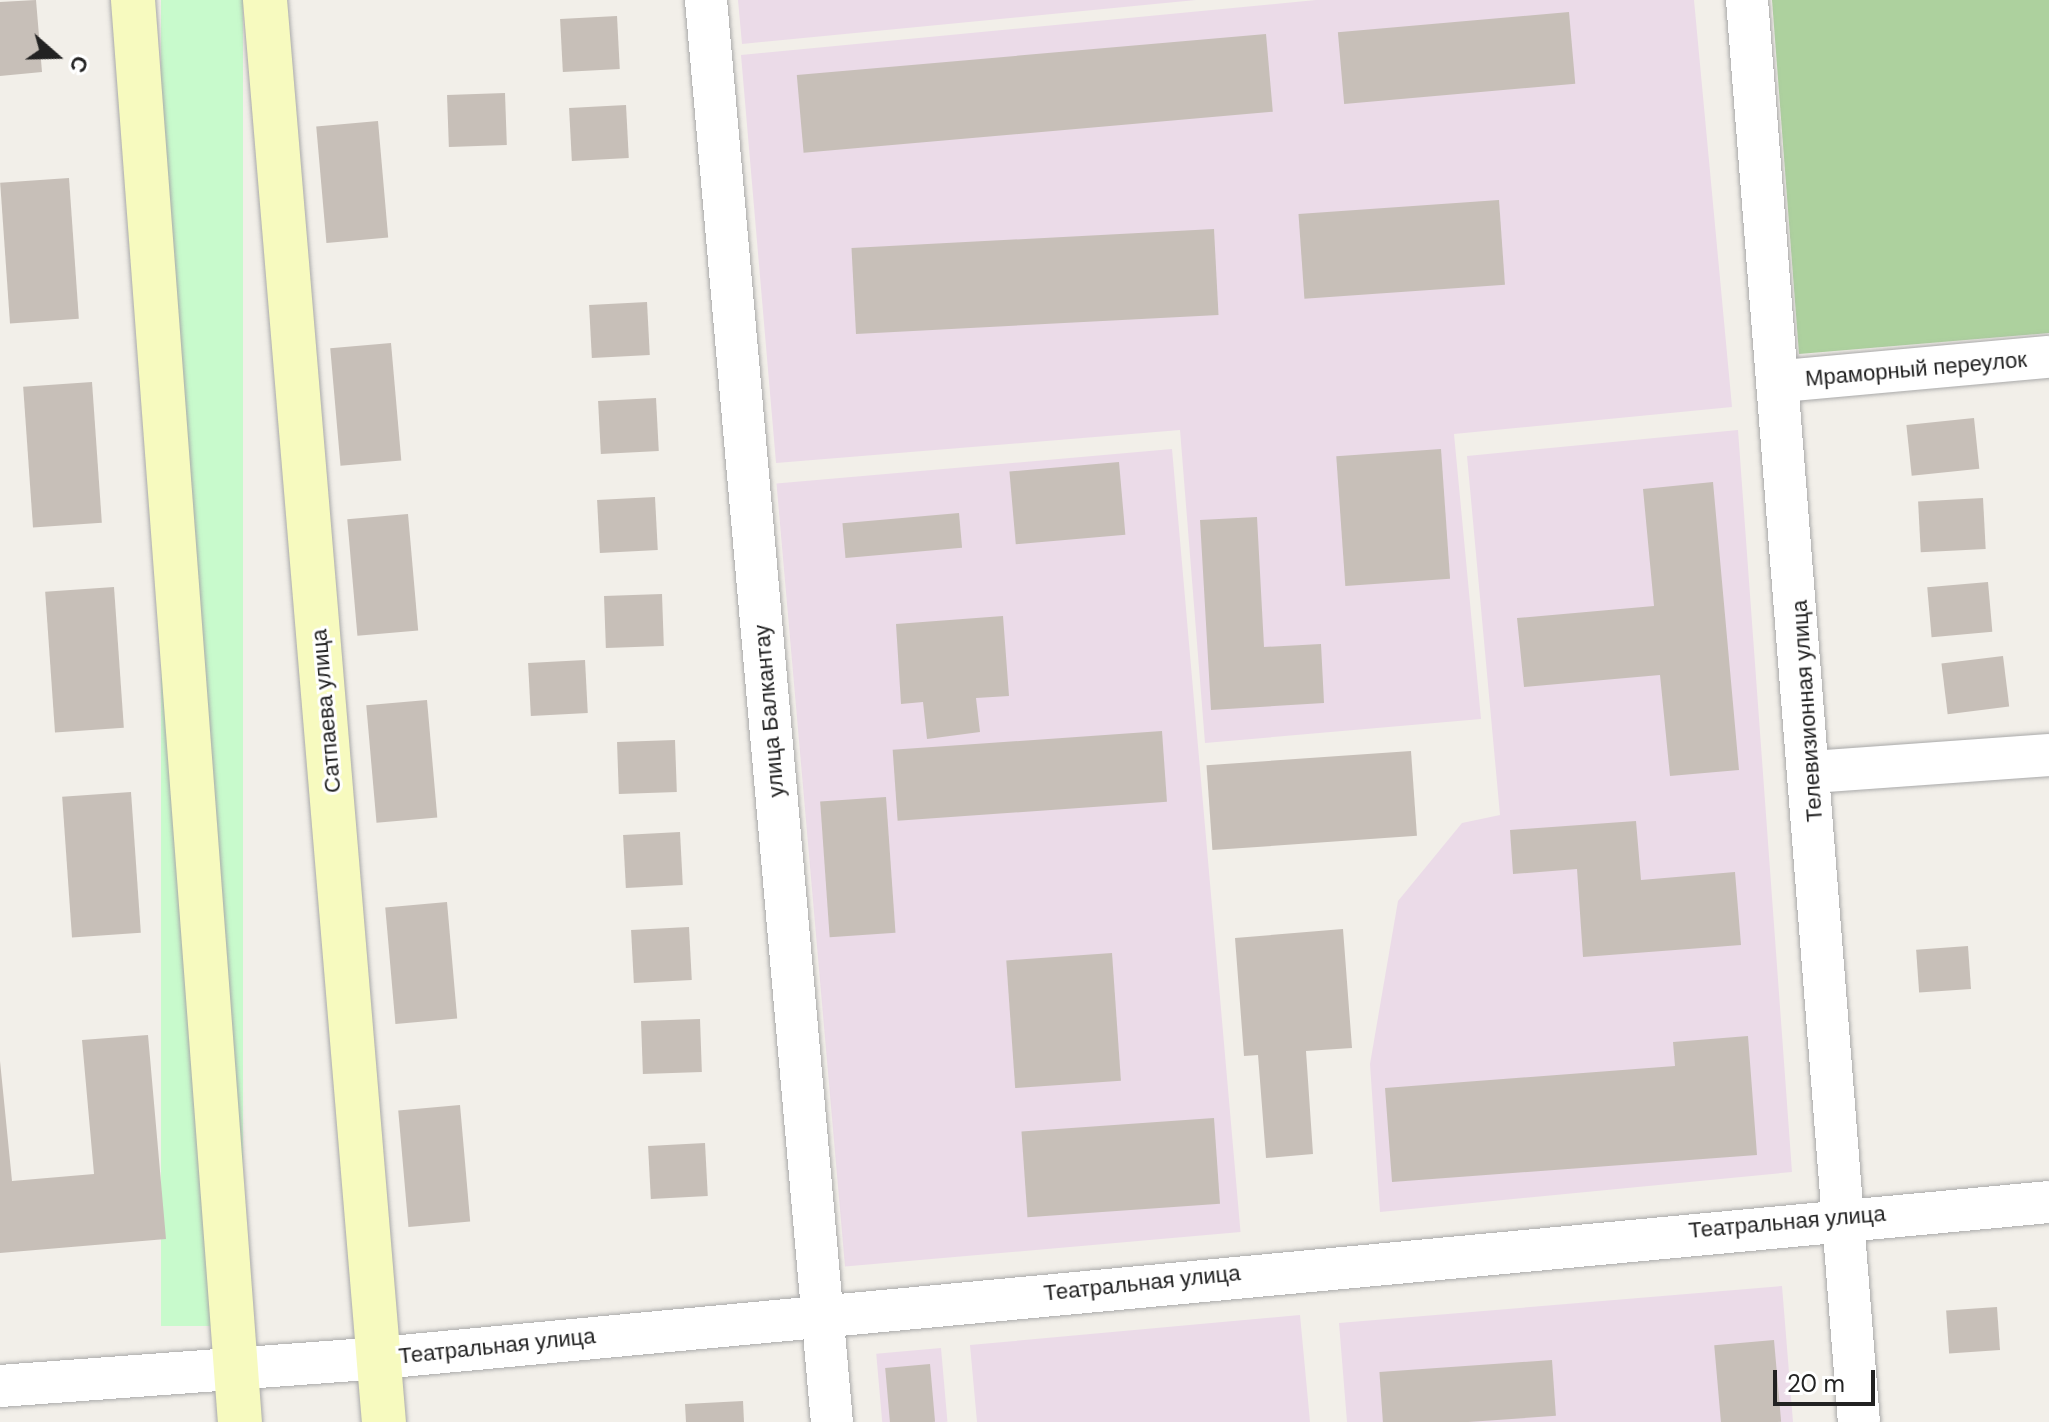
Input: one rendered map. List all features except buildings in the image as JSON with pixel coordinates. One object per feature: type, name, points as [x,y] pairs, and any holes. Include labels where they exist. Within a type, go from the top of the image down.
[{"type":"main road","points":[[133,0],[240,1422]]},
{"type":"main road","name":"Сатпаева улица","points":[[265,0],[384,1422]]},
{"type":"street","name":"улица Балкантау","points":[[706,0],[832,1422]]},
{"type":"street","name":"Телевизионная улица","points":[[1747,0],[1783,381],[1847,1215],[1859,1422]]},
{"type":"street","name":"Мраморный переулок","points":[[1783,381],[2049,357]]},
{"type":"street","points":[[1812,772],[2049,755]]},
{"type":"street","name":"Театральная улица","points":[[0,1386],[380,1358],[1847,1215],[2049,1202]]},
{"type":"shaded area","points":[[738,0],[1196,0],[742,44]]},
{"type":"shaded area","points":[[1316,0],[1694,0],[1732,407],[1454,434],[1481,719],[1205,743],[1180,430],[776,463],[741,55]]},
{"type":"shaded area","points":[[1738,430],[1792,1172],[1380,1212],[1370,1064],[1398,901],[1462,823],[1500,815],[1467,456]]},
{"type":"shaded area","points":[[1172,449],[1241,1232],[845,1267],[777,484]]},
{"type":"shaded area","points":[[1782,1286],[1793,1422],[1347,1422],[1339,1323]]},
{"type":"shaded area","points":[[1300,1315],[1310,1422],[977,1422],[970,1345]]},
{"type":"shaded area","points":[[941,1348],[947,1422],[882,1422],[876,1354]]},
{"type":"green space","points":[[161,0],[243,0],[243,1326],[161,1326]]},
{"type":"green space","points":[[1772,0],[2049,0],[2049,333],[1799,354]]}]
